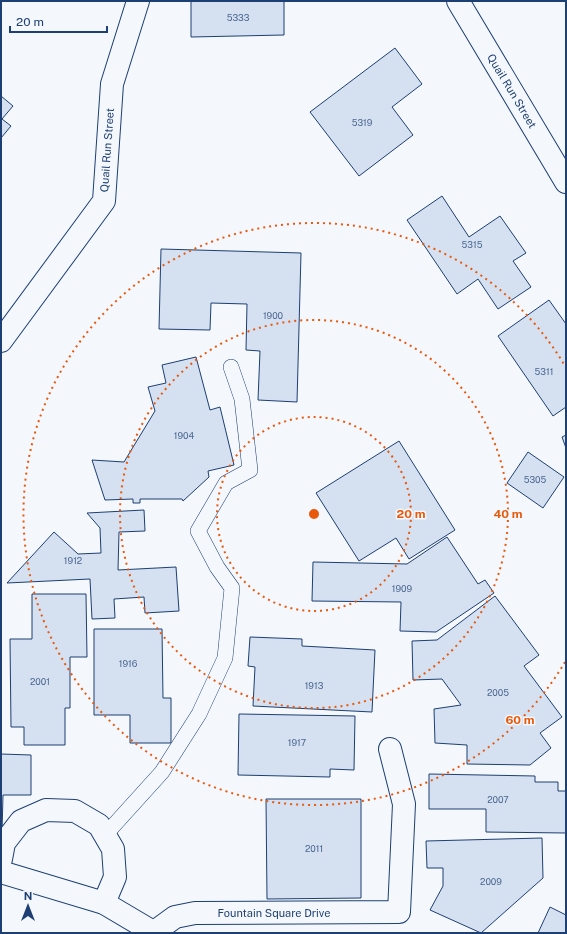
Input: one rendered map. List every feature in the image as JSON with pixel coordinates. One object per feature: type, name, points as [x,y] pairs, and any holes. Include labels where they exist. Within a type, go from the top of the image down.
[{"type":"street","name":"Quail Run Street","points":[[1,341],[104,201],[112,84],[138,1]]},
{"type":"street","name":"Quail Run Street","points":[[458,1],[566,182]]},
{"type":"street","name":"Fountain Square Drive","points":[[1,872],[104,903],[153,932],[175,917],[195,913],[399,912],[404,804],[390,749]]},
{"type":"street","points":[[1,859],[4,844],[21,822],[46,810],[75,811],[99,825],[113,849],[116,877],[104,903]]},
{"type":"lane","points":[[105,835],[162,772],[199,714],[225,658],[232,588],[217,567],[198,531],[226,483],[250,470],[242,399],[231,367]]},
{"type":"building","points":[[191,1],[284,1],[284,35],[191,37]]},
{"type":"building","points":[[395,48],[422,84],[392,107],[413,135],[359,176],[310,112]]},
{"type":"building","points":[[1,96],[13,106],[2,119],[11,126],[1,138]]},
{"type":"building","points":[[442,196],[469,237],[500,216],[526,253],[513,261],[531,287],[498,309],[478,279],[457,294],[407,220]]},
{"type":"building","points":[[161,249],[301,253],[297,402],[258,400],[260,351],[246,350],[247,304],[211,303],[210,330],[159,329]]},
{"type":"building","points":[[549,300],[566,324],[566,407],[553,416],[498,336]]},
{"type":"building","points":[[196,357],[210,410],[220,407],[234,465],[208,471],[209,477],[183,501],[182,499],[140,499],[140,503],[133,503],[133,499],[105,500],[92,460],[124,462],[155,411],[148,387],[166,383],[162,365]]},
{"type":"building","points":[[566,435],[566,448],[562,437]]},
{"type":"building","points":[[399,441],[455,530],[409,559],[396,538],[359,561],[316,493]]},
{"type":"building","points":[[528,452],[564,477],[543,508],[507,483]]},
{"type":"building","points":[[144,510],[145,531],[119,532],[118,570],[176,567],[179,611],[145,613],[144,597],[114,599],[115,618],[92,619],[90,579],[7,583],[54,532],[78,554],[101,553],[100,528],[87,513]]},
{"type":"building","points":[[447,537],[478,584],[485,580],[494,593],[436,632],[400,631],[401,602],[312,601],[313,562],[407,564]]},
{"type":"building","points":[[32,594],[86,594],[87,657],[70,657],[70,708],[65,708],[65,745],[24,745],[24,727],[11,727],[10,639],[32,639]]},
{"type":"building","points":[[495,596],[539,655],[524,666],[562,717],[540,733],[551,748],[530,765],[467,764],[467,745],[435,743],[434,709],[461,705],[442,679],[413,680],[412,641],[437,640]]},
{"type":"building","points":[[94,629],[162,629],[163,698],[171,698],[171,743],[130,743],[130,715],[94,715]]},
{"type":"building","points":[[250,637],[302,639],[302,646],[375,650],[372,712],[253,706],[255,667],[248,666]]},
{"type":"building","points":[[239,714],[355,716],[354,770],[330,769],[330,777],[238,775]]},
{"type":"building","points":[[1,754],[31,755],[31,795],[3,795],[2,832],[1,832]]},
{"type":"building","points":[[429,774],[535,776],[535,782],[558,782],[558,791],[566,791],[566,833],[486,832],[486,809],[429,809]]},
{"type":"building","points":[[266,799],[361,799],[361,898],[267,899]]},
{"type":"building","points":[[542,838],[543,878],[481,933],[430,910],[443,886],[443,868],[427,868],[426,841]]},
{"type":"building","points":[[550,907],[566,915],[566,933],[538,933]]}]
